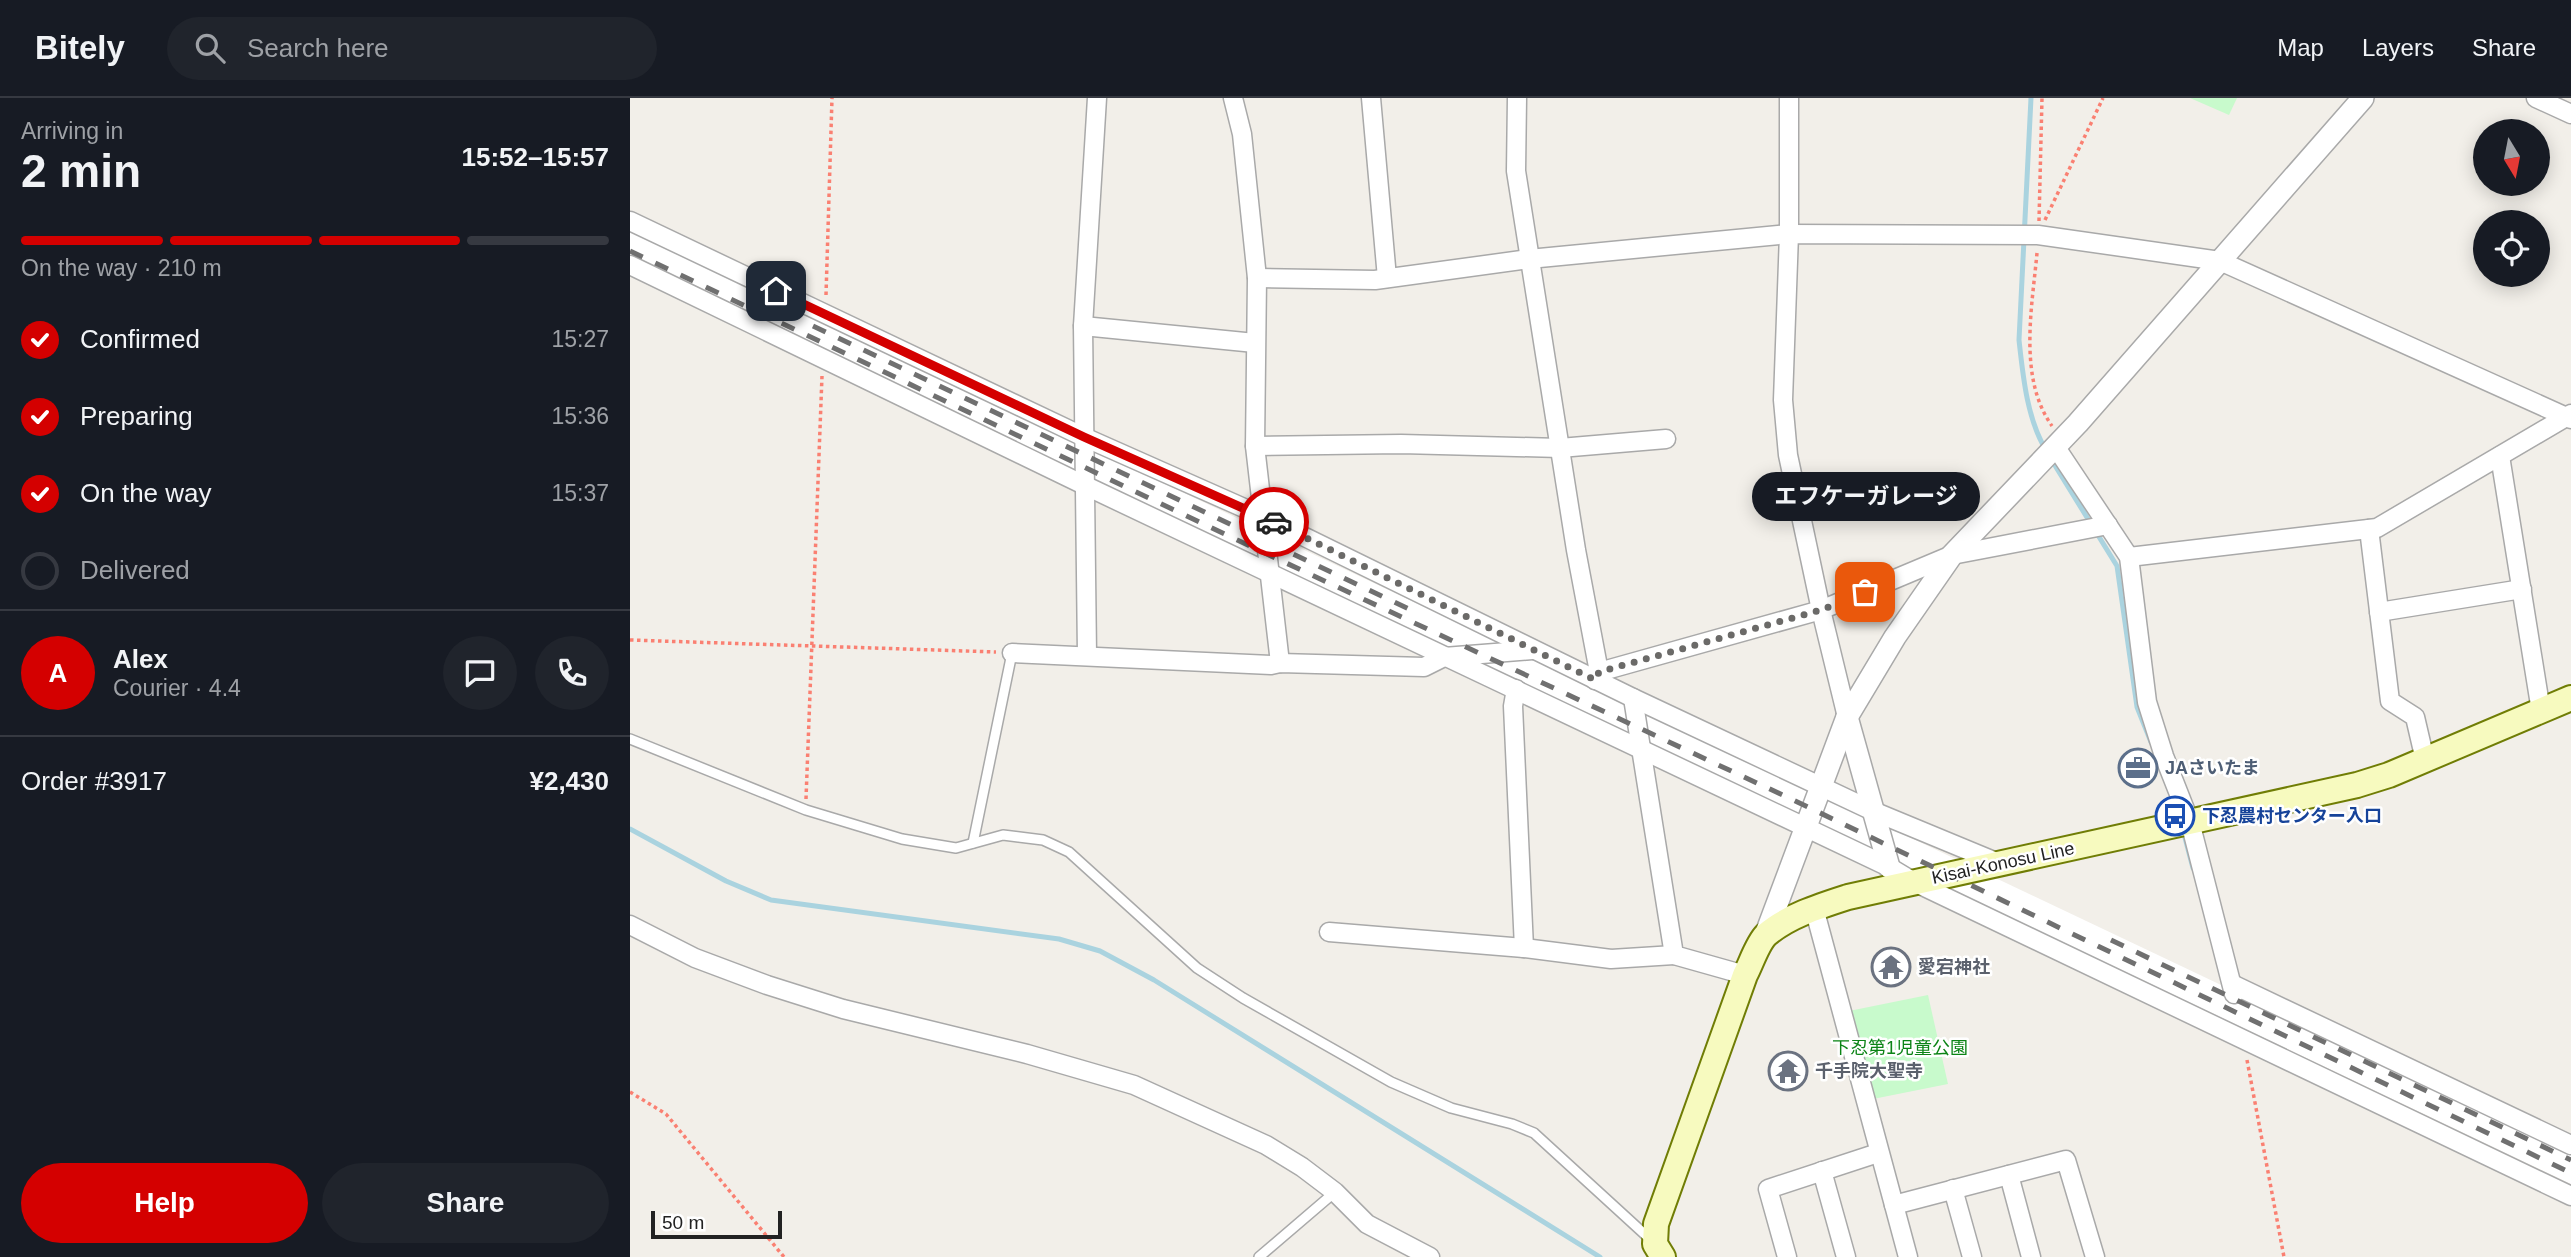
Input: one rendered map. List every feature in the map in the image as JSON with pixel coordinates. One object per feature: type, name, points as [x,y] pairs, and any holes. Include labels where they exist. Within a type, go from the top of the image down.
[{"type":"main road","name":"Kisai-Konosu Line","points":[[1765,936],[1814,908],[1848,897],[2357,785],[2425,760],[2571,698]]},
{"type":"main road","points":[[1659,1250],[1656,1224],[1745,975],[1765,936]]},
{"type":"street","points":[[1087,655],[1083,326],[1097,98]]},
{"type":"street","points":[[1233,98],[1242,134],[1257,278],[1255,446],[1262,516],[1272,573],[1280,663]]},
{"type":"street","points":[[1371,98],[1387,278]]},
{"type":"street","points":[[1517,98],[1516,171],[1597,676]]},
{"type":"street","points":[[1790,98],[1789,234],[1783,400],[1788,455],[1847,717],[1889,867]]},
{"type":"street","points":[[1765,936],[1847,717],[1895,637],[1952,555],[2058,442],[2363,98]]},
{"type":"street","points":[[2536,98],[2571,114]]},
{"type":"street","points":[[630,221],[1084,437],[1262,516],[1532,650],[1597,676],[1633,698],[1873,811],[2001,864]]},
{"type":"street","points":[[1257,278],[1387,278],[1529,259],[1789,234],[2038,235],[2220,261],[2569,417]]},
{"type":"street","points":[[630,265],[2571,1196]]},
{"type":"street","points":[[1083,326],[1255,343]]},
{"type":"street","points":[[2129,557],[2377,528],[2569,417]]},
{"type":"street","points":[[1255,446],[1401,444],[1559,448],[1666,439]]},
{"type":"street","points":[[2058,442],[2129,557],[2147,702],[2233,989],[2571,1145]]},
{"type":"street","points":[[2500,456],[2541,711]]},
{"type":"street","points":[[1597,676],[1821,610],[1952,555],[2108,526]]},
{"type":"street","points":[[2370,528],[2390,701],[2415,717],[2425,760]]},
{"type":"street","points":[[2379,612],[2522,589]]},
{"type":"street","points":[[1012,653],[1270,665],[1280,663],[1424,667],[1444,657],[1532,650]]},
{"type":"street","points":[[1516,689],[1513,706],[1524,948]]},
{"type":"street","points":[[1633,698],[1674,955]]},
{"type":"street","points":[[1814,908],[1908,1257]]},
{"type":"street","points":[[630,925],[695,958],[767,985],[844,1009],[1027,1054],[1134,1085],[1266,1145],[1335,1192],[1367,1224],[1430,1257]]},
{"type":"street","points":[[1329,932],[1524,948],[1611,959],[1674,955],[1745,975]]},
{"type":"street","points":[[1787,1257],[1768,1189],[1878,1153]]},
{"type":"street","points":[[1894,1205],[2066,1160],[2095,1257]]},
{"type":"street","points":[[1822,1171],[1846,1257]]},
{"type":"street","points":[[2009,1175],[2031,1257]]},
{"type":"street","points":[[1953,1189],[1972,1257]]},
{"type":"lane","points":[[973,843],[1012,653]]},
{"type":"lane","points":[[630,739],[806,810],[902,839],[956,848],[1003,835],[1044,839],[1069,852],[1197,968],[1231,991],[1391,1082],[1451,1108],[1512,1124],[1534,1133],[1659,1250]]},
{"type":"lane","points":[[1259,1257],[1335,1192]]},
{"type":"path","points":[[825,314],[832,98]]},
{"type":"path","points":[[2042,98],[2038,235],[2030,348],[2038,397],[2058,442]]},
{"type":"path","points":[[2038,235],[2103,98]]},
{"type":"path","points":[[806,810],[822,358]]},
{"type":"path","points":[[630,640],[1012,653]]},
{"type":"path","points":[[2242,1038],[2284,1257]]},
{"type":"path","points":[[630,1092],[666,1114],[785,1257]]},
{"type":"green space","points":[[2190,98],[2237,98],[2229,115]]},
{"type":"green space","name":"下忍第1児童公園","points":[[1928,995],[1948,1084],[1873,1099],[1849,1011]]},
{"type":"pier","points":[[630,230],[2571,1151],[2571,1184],[630,260]]},
{"type":"waterway","points":[[2031,98],[2019,340],[2030,411],[2046,450]]},
{"type":"waterway","points":[[2051,459],[2117,566],[2137,707],[2151,742]]},
{"type":"waterway","points":[[630,829],[726,881],[771,900],[1059,939],[1100,951],[1154,980],[1600,1257]]},
{"type":"waterway","points":[[2183,830],[2193,868]]},
{"type":"railway","points":[[630,251],[1254,548],[1789,798],[2571,1173]]},
{"type":"railway","points":[[813,326],[1411,610]]},
{"type":"railway","points":[[2111,940],[2571,1160]]},
{"type":"way so far","points":[[1274,522],[1595,680],[1599,672],[1821,610],[1865,592]]},
{"type":"place","name":"エフケーガレージ","points":[[1865,592]]},
{"type":"place","name":"JAさいたま","points":[[2138,768]]},
{"type":"place","name":"下忍農村センター入口","points":[[2175,816]]},
{"type":"place","name":"愛宕神社","points":[[1891,967]]},
{"type":"place","name":"千手院大聖寺","points":[[1788,1071]]},
{"type":"route","points":[[776,291],[1084,437],[1274,522]]}]
